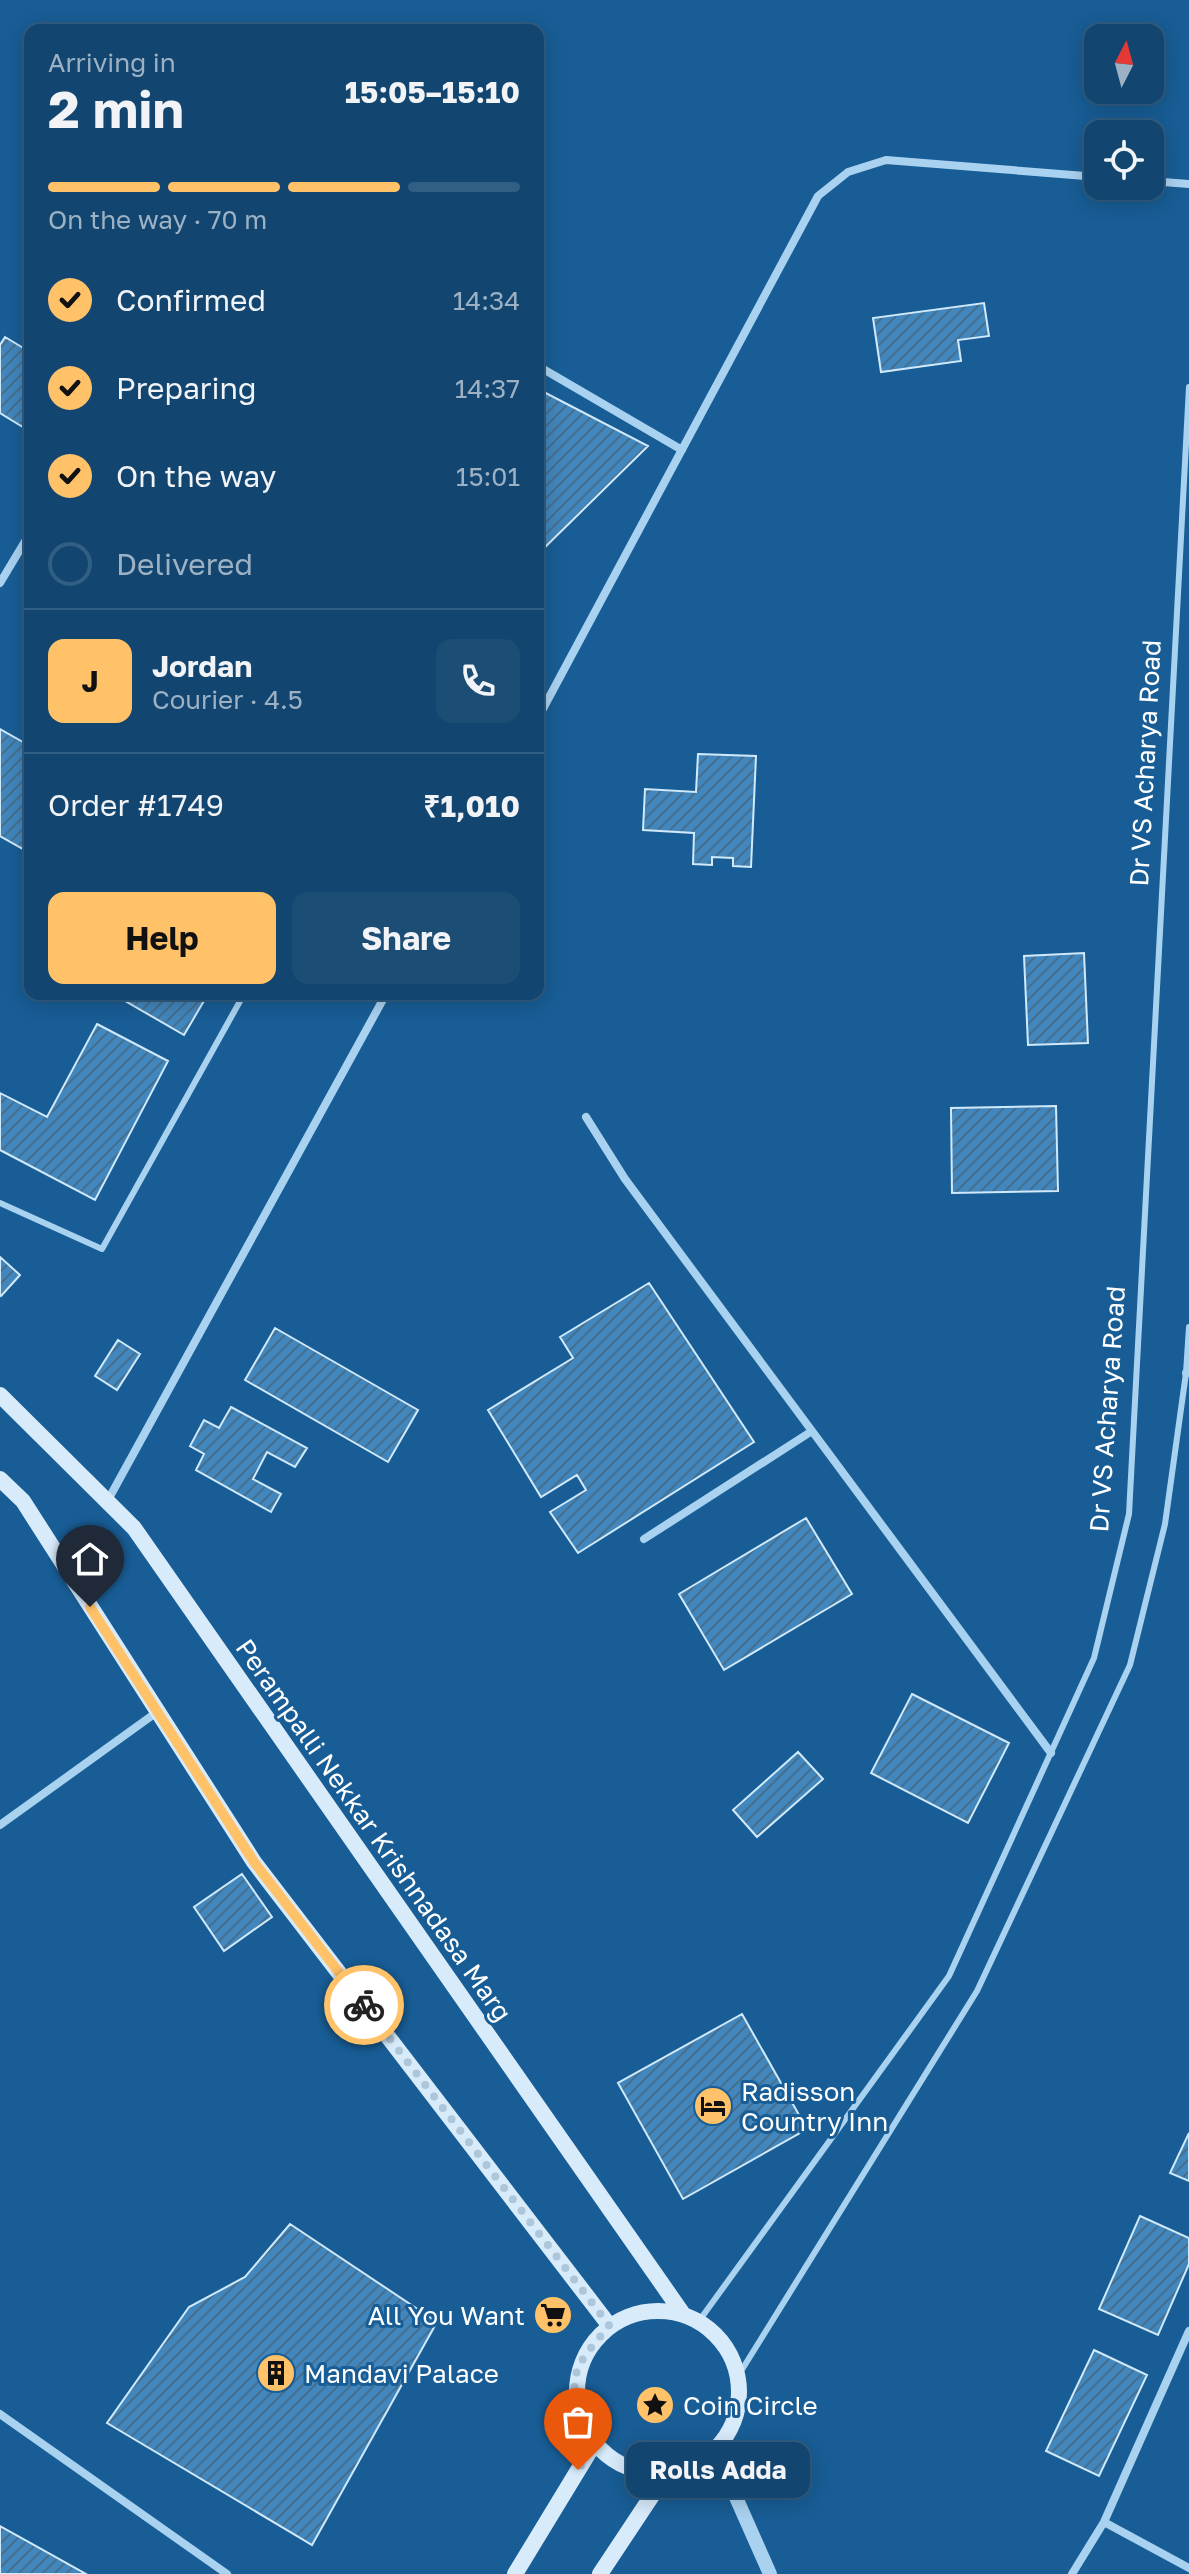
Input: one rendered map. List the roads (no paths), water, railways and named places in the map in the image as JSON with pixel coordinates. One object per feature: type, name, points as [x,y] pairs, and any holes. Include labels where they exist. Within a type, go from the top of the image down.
[{"type":"main road","name":"Perampalli Nekkar Krishnadasa Marg","points":[[0,1395],[134,1528],[683,2314]]},
{"type":"main road","points":[[0,1479],[23,1501],[254,1862],[609,2325]]},
{"type":"main road","points":[[661,2310],[699,2321],[729,2350],[738,2376],[740,2403],[731,2429],[715,2450],[693,2466],[667,2473],[640,2472],[614,2462],[594,2444],[580,2421],[575,2395],[578,2368],[609,2325],[634,2313],[661,2310]]},
{"type":"main road","points":[[515,2574],[594,2444]]},
{"type":"main road","points":[[600,2574],[667,2473]]},
{"type":"street","points":[[544,707],[818,196],[848,172],[886,160],[1084,176]]},
{"type":"street","points":[[1164,182],[1189,184]]},
{"type":"street","points":[[544,370],[682,450]]},
{"type":"street","points":[[0,583],[24,543]]},
{"type":"street","points":[[108,1500],[383,1000]]},
{"type":"street","points":[[586,1117],[625,1179],[1051,1753]]},
{"type":"street","points":[[644,1539],[812,1431]]},
{"type":"street","points":[[0,1825],[157,1712]]},
{"type":"street","points":[[1072,2574],[1104,2522],[1189,2331]]},
{"type":"street","points":[[0,2414],[227,2574]]},
{"type":"street","points":[[715,2450],[770,2574]]},
{"type":"street","points":[[1104,2522],[1189,2568]]},
{"type":"lane","name":"Dr VS Acharya Road","points":[[699,2321],[949,1976],[1094,1658],[1129,1514],[1189,387]]},
{"type":"lane","points":[[0,1203],[102,1249],[241,1000]]},
{"type":"lane","points":[[738,2376],[977,1991],[1130,1665],[1165,1524],[1187,1373],[1189,1327]]},
{"type":"place","name":"Radisson Country Inn","points":[[713,2106]]},
{"type":"place","name":"All You Want","points":[[553,2315]]},
{"type":"place","name":"Mandavi Palace","points":[[276,2373]]},
{"type":"place","name":"Coin Circle","points":[[655,2405]]},
{"type":"place","name":"Rolls Adda","points":[[578,2470]]}]
